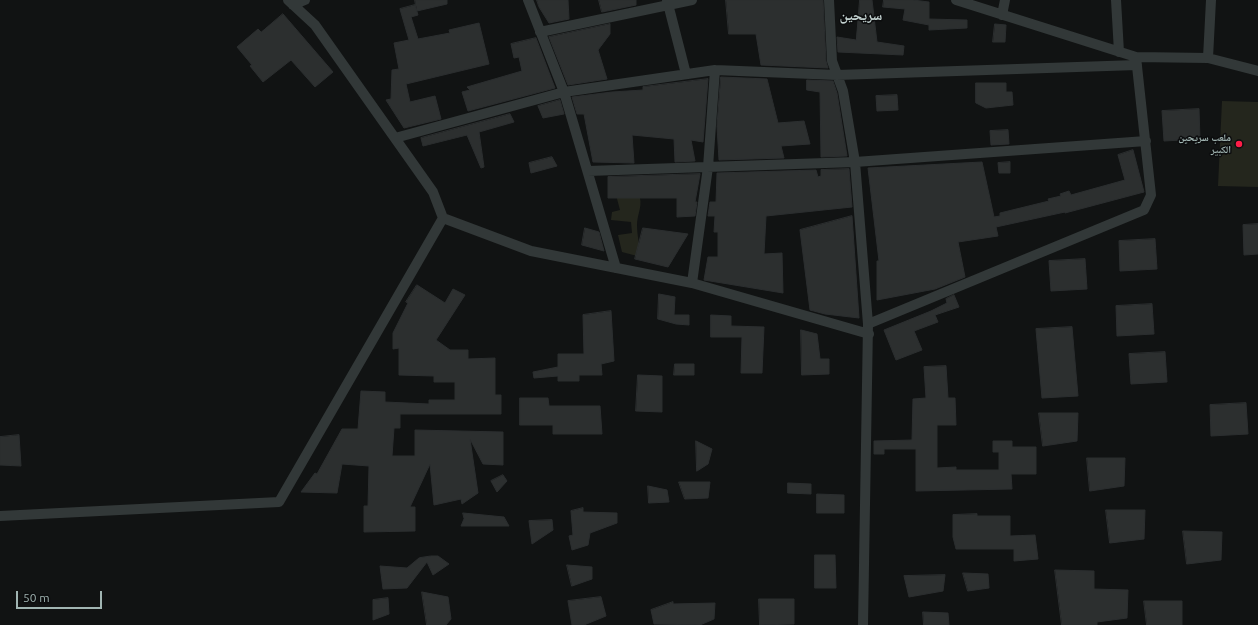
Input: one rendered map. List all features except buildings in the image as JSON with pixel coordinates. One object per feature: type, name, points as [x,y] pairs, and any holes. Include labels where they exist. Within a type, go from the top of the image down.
[{"type":"street","points":[[291,2],[305,0]]},
{"type":"street","points":[[528,0],[564,92],[616,268]]},
{"type":"street","points":[[540,32],[668,3],[692,0]]},
{"type":"street","points":[[829,0],[832,62],[843,92],[855,162],[869,329],[863,625]]},
{"type":"street","points":[[956,0],[1119,52],[1137,61]]},
{"type":"street","points":[[1002,15],[1004,0]]},
{"type":"street","points":[[1116,0],[1119,52]]},
{"type":"street","points":[[1208,58],[1211,0]]},
{"type":"street","points":[[291,2],[315,25],[395,138],[433,192],[443,218],[531,251],[692,283],[869,329],[1144,210],[1151,195],[1137,61]]},
{"type":"street","points":[[668,3],[686,74]]},
{"type":"street","points":[[395,138],[564,92],[716,70],[837,75],[1208,58],[1258,72]]},
{"type":"street","points":[[692,283],[708,167],[716,70]]},
{"type":"street","points":[[588,171],[855,162],[1146,141]]},
{"type":"street","points":[[0,516],[279,502],[443,218]]},
{"type":"shaded area","name":"ملعب سريحين الكبير","points":[[1222,101],[1258,102],[1258,187],[1218,186]]},
{"type":"shaded area","points":[[616,195],[640,198],[637,233],[641,257],[622,252],[618,235],[632,233],[631,222],[611,220],[612,212],[620,210]]},
{"type":"place","name":"ملعب سريحين الكبير","points":[[1239,144]]},
{"type":"district","name":"سريحين","points":[[861,15]]}]
